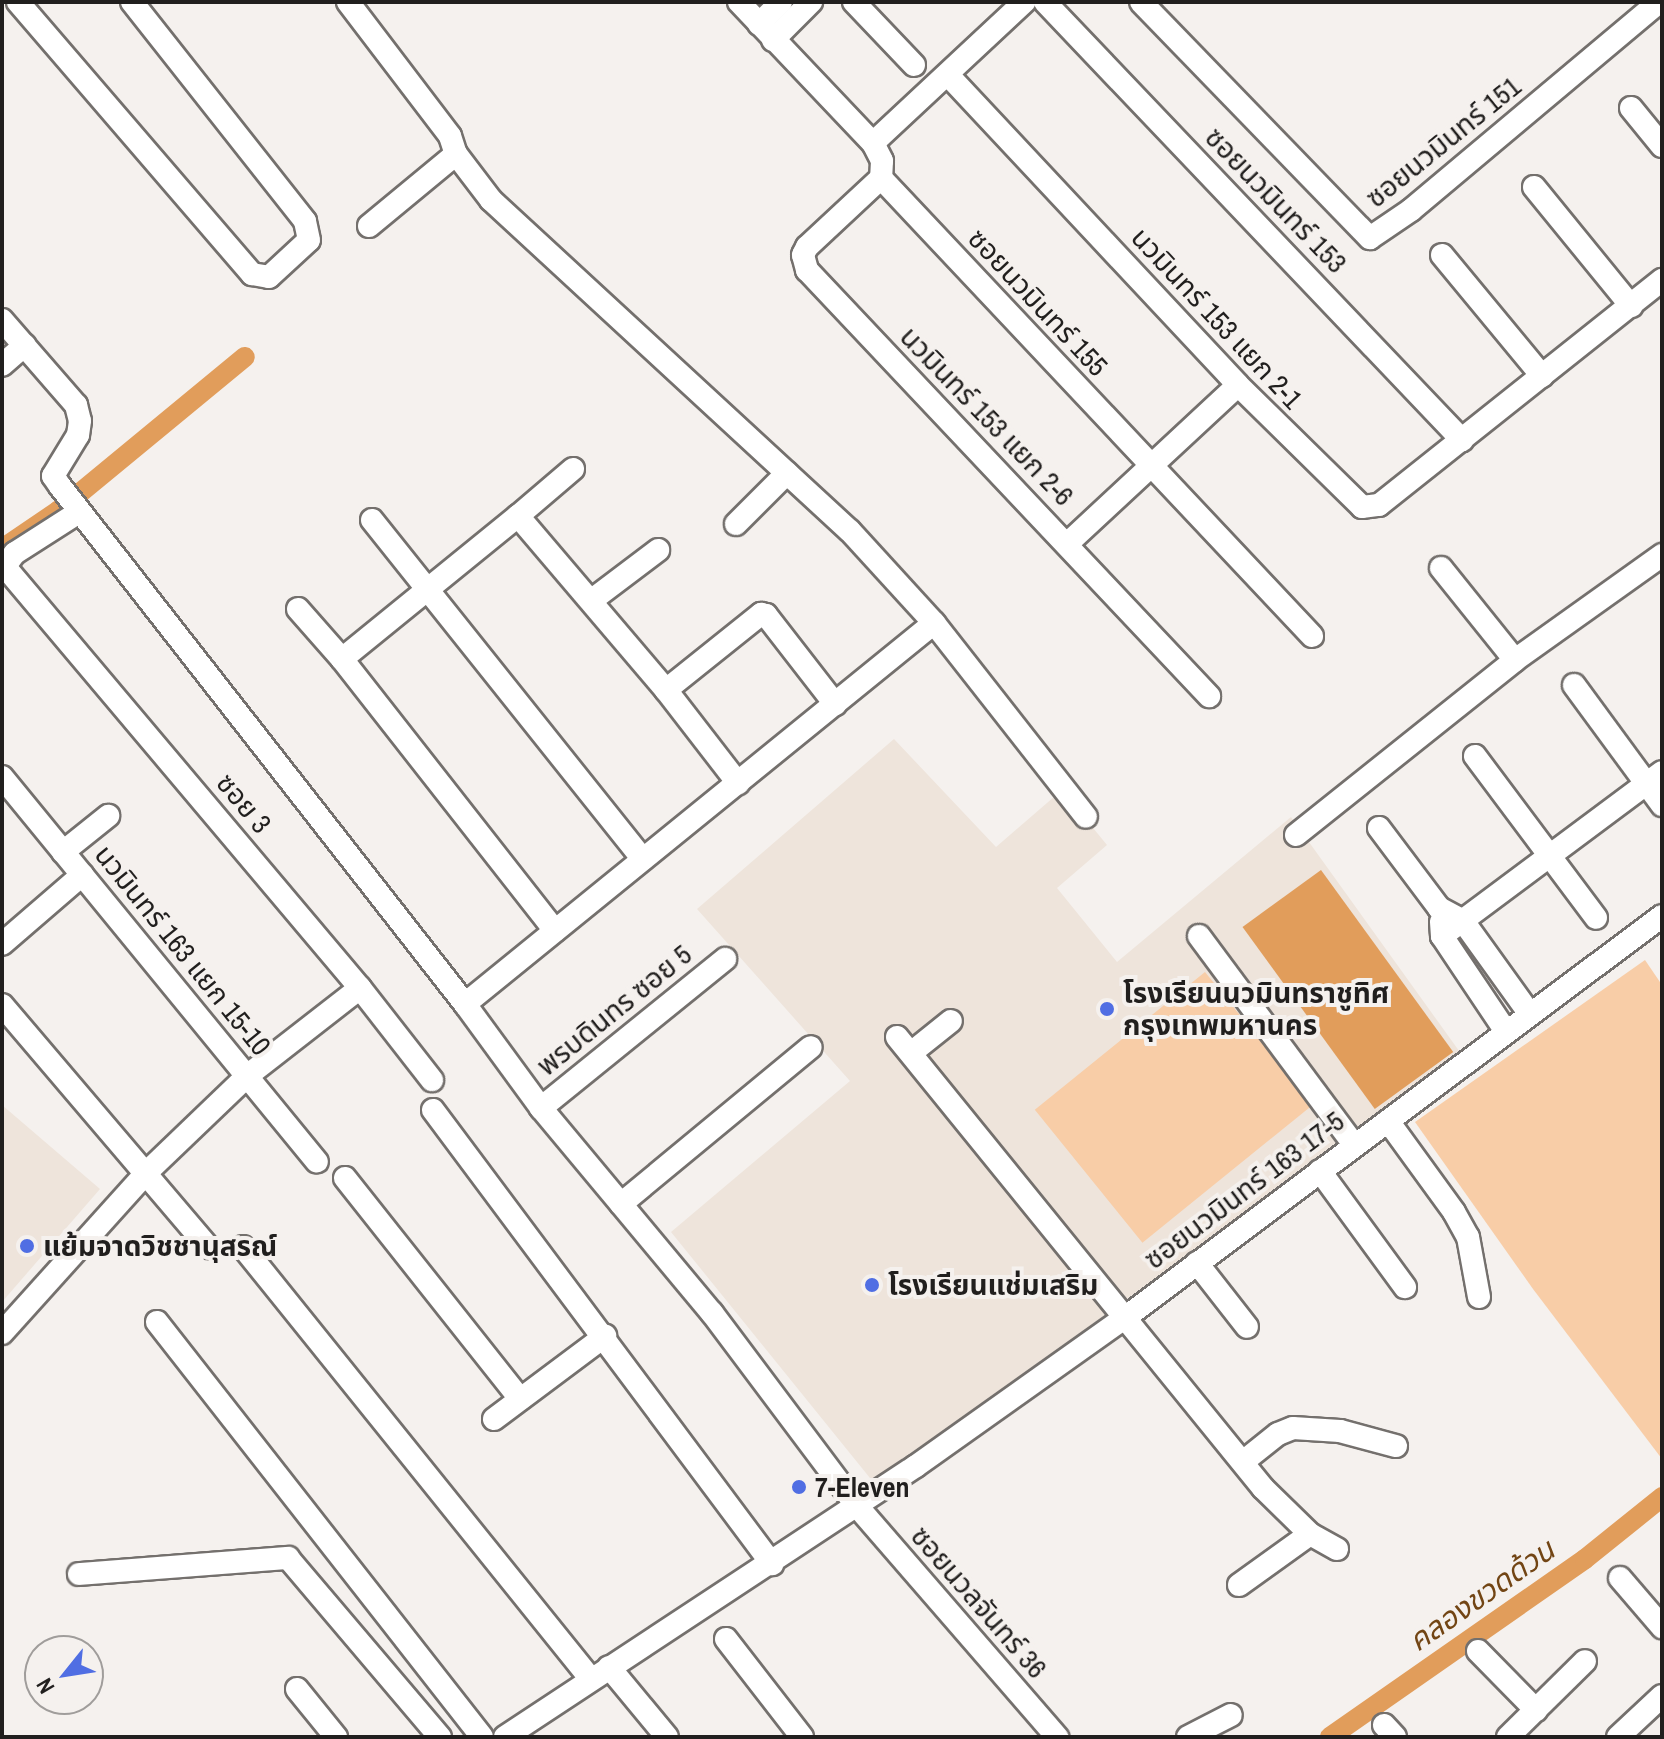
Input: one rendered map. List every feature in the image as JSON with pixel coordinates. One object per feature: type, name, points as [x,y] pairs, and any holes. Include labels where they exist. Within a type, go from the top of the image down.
[{"type":"street","points":[[18,2],[252,274],[269,277],[309,240],[305,221],[132,2]]},
{"type":"street","points":[[348,2],[450,136],[456,154],[491,200],[850,531],[934,623],[1086,817]]},
{"type":"street","points":[[739,2],[873,143],[882,161],[881,178]]},
{"type":"street","points":[[766,32],[781,2]]},
{"type":"street","points":[[766,32],[811,2]]},
{"type":"street","points":[[854,2],[914,65]]},
{"type":"street","points":[[873,143],[1024,2]]},
{"type":"street","name":"ซอยนวมินทร์ 153","points":[[1045,2],[1462,440]]},
{"type":"street","name":"ซอยนวมินทร์ 151","points":[[1141,2],[1370,238],[1411,210],[1646,6]]},
{"type":"street","name":"นวมินทร์ 153 แยก 2-1","points":[[948,75],[1238,385],[1362,507],[1379,505],[1462,440]]},
{"type":"street","points":[[1631,108],[1662,146]]},
{"type":"street","points":[[369,226],[456,154]]},
{"type":"street","name":"ซอยนวมินทร์ 155","points":[[881,178],[1312,636]]},
{"type":"street","name":"นวมินทร์ 153 แยก 2-6","points":[[881,178],[807,247],[803,255],[807,270],[1209,696]]},
{"type":"street","points":[[1534,187],[1631,306]]},
{"type":"street","points":[[1442,255],[1542,376]]},
{"type":"street","points":[[1462,440],[1662,280]]},
{"type":"street","points":[[2,320],[25,345],[2,365]]},
{"type":"street","name":"ซอยนวลจันทร์ 36","points":[[25,345],[76,405],[80,421],[78,435],[53,476],[60,486],[465,1004],[541,1108],[712,1313],[857,1506],[1057,1737]]},
{"type":"street","points":[[1067,544],[1238,385]]},
{"type":"street","points":[[342,659],[429,591],[573,469]]},
{"type":"street","points":[[736,524],[787,473]]},
{"type":"street","points":[[4,569],[15,553],[78,510]]},
{"type":"street","points":[[518,516],[592,600],[738,783]]},
{"type":"street","points":[[372,520],[643,859]]},
{"type":"street","points":[[592,600],[658,550]]},
{"type":"street","points":[[1296,835],[1515,660],[1662,555]]},
{"type":"street","points":[[1441,568],[1515,660]]},
{"type":"street","name":"ซอย 3","points":[[4,569],[360,988],[432,1080]]},
{"type":"street","points":[[298,609],[342,659],[555,931]]},
{"type":"street","points":[[666,690],[761,614],[766,615],[835,704]]},
{"type":"street","points":[[465,1004],[934,623]]},
{"type":"street","points":[[1574,685],[1654,777],[1662,805]]},
{"type":"street","points":[[1475,756],[1596,918]]},
{"type":"street","name":"นวมินทร์ 163 แยก 15-10","points":[[2,777],[317,1162]]},
{"type":"street","points":[[1442,936],[1654,777]]},
{"type":"street","points":[[63,852],[108,816]]},
{"type":"street","points":[[1379,828],[1439,908],[1463,921],[1529,1013]]},
{"type":"street","points":[[2,944],[82,875]]},
{"type":"street","points":[[1439,908],[1442,936],[1505,1030]]},
{"type":"street","name":"ซอยนวมินทร์ 163 17-5","points":[[505,1737],[772,1564],[1126,1317],[1505,1030],[1662,916]]},
{"type":"street","points":[[1199,936],[1354,1145]]},
{"type":"street","name":"พรบดินทร ซอย 5","points":[[541,1108],[725,959]]},
{"type":"street","points":[[2,1333],[146,1173],[247,1076],[360,988]]},
{"type":"street","points":[[2,1005],[208,1247]]},
{"type":"street","points":[[951,1021],[904,1045],[1263,1488],[1310,1534],[1337,1549]]},
{"type":"street","points":[[621,1204],[811,1047]]},
{"type":"street","points":[[433,1110],[605,1336],[772,1564]]},
{"type":"street","points":[[1388,1121],[1454,1212],[1468,1237],[1479,1297]]},
{"type":"street","points":[[1320,1171],[1405,1287]]},
{"type":"street","points":[[345,1178],[520,1399]]},
{"type":"street","points":[[243,1247],[600,1673],[667,1737]]},
{"type":"street","points":[[1197,1263],[1247,1327]]},
{"type":"street","points":[[157,1322],[482,1737]]},
{"type":"street","points":[[494,1419],[605,1336]]},
{"type":"street","points":[[1244,1461],[1278,1434],[1293,1428],[1340,1431],[1396,1446]]},
{"type":"street","points":[[1239,1585],[1310,1534]]},
{"type":"street","points":[[79,1574],[288,1558],[440,1737]]},
{"type":"street","points":[[1620,1578],[1662,1627]]},
{"type":"street","points":[[726,1639],[802,1737]]},
{"type":"street","points":[[1478,1651],[1536,1710]]},
{"type":"street","points":[[1508,1737],[1585,1661]]},
{"type":"street","points":[[297,1689],[336,1737]]},
{"type":"street","points":[[1618,1737],[1658,1699]]},
{"type":"street","points":[[1188,1737],[1231,1715]]},
{"type":"shaded area","name":"โรงเรียนนวมินทราชูทิศ กรุงเทพมหานคร","points":[[894,739],[996,847],[1062,790],[1107,845],[1057,888],[1117,962],[1291,817],[1462,1055],[874,1483],[671,1232],[850,1081],[697,909]]},
{"type":"shaded area","points":[[1321,870],[1453,1052],[1375,1109],[1243,927]]},
{"type":"shaded area","points":[[1645,960],[1662,985],[1662,1459],[1533,1289],[1415,1122]]},
{"type":"shaded area","points":[[1205,972],[1313,1105],[1142,1243],[1035,1110]]},
{"type":"shaded area","name":"แย้มจาดวิชชานุสรณ์","points":[[2,1105],[100,1189],[2,1302]]},
{"type":"waterway","points":[[2,549],[58,511],[245,357]]},
{"type":"waterway","name":"คลองขวดด้วน","points":[[1330,1737],[1585,1559],[1662,1497]]},
{"type":"place","name":"โรงเรียนนวมินทราชูทิศ กรุงเทพมหานคร","points":[[1107,1009]]},
{"type":"place","name":"แย้มจาดวิชชานุสรณ์","points":[[27,1246]]},
{"type":"place","name":"โรงเรียนแช่มเสริม","points":[[872,1285]]},
{"type":"place","name":"7-Eleven","points":[[799,1487]]}]
